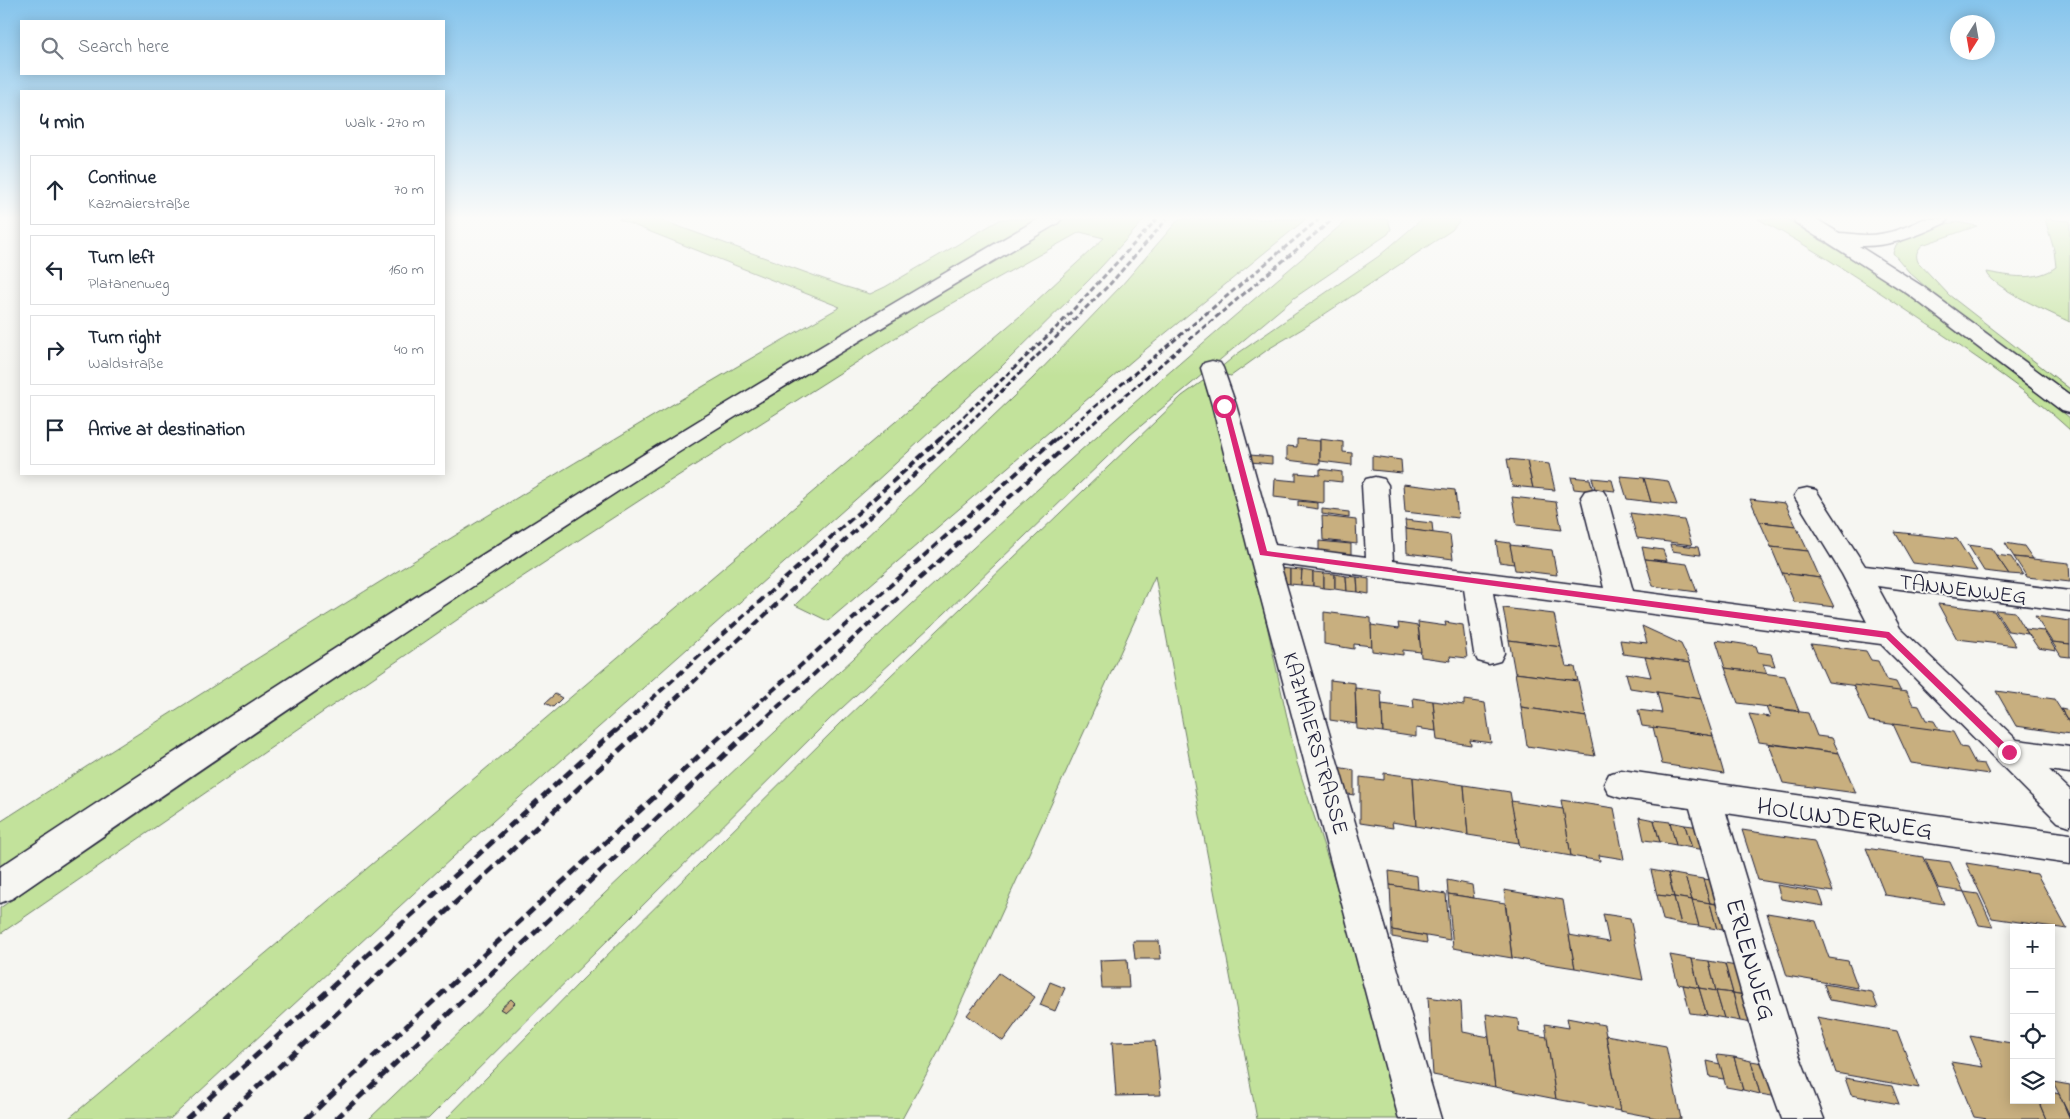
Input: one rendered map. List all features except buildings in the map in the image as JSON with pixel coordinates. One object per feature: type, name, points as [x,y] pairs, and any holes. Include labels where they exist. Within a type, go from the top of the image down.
[{"type":"street","points":[[0,886],[204,748],[498,556],[758,392],[963,271]]},
{"type":"street","points":[[1886,271],[1915,290],[2070,406]]},
{"type":"street","points":[[1901,271],[1915,290]]},
{"type":"street","name":"KAZMAIERSTRASSE","points":[[1212,368],[1420,1119]]},
{"type":"street","points":[[1375,485],[1380,568]]},
{"type":"street","points":[[1807,496],[1856,574],[1889,635],[2070,812]]},
{"type":"street","points":[[1594,497],[1621,599]]},
{"type":"street","points":[[1263,553],[1889,635]]},
{"type":"street","name":"TANNENWEG","points":[[1856,574],[2070,601]]},
{"type":"street","points":[[1477,580],[1489,653]]},
{"type":"street","points":[[2009,752],[2070,760]]},
{"type":"street","name":"HOLUNDERWEG","points":[[1620,784],[2070,849]]},
{"type":"street","name":"ERLENWEG","points":[[1704,797],[1778,1052],[1803,1119]]},
{"type":"green space","points":[[750,271],[802,271],[870,294],[912,271],[949,271],[743,393],[0,873],[0,822],[417,559],[627,431],[840,307]]},
{"type":"green space","points":[[974,271],[1010,271],[928,317],[651,493],[470,611],[0,934],[0,908],[525,552],[658,465]]},
{"type":"green space","points":[[1068,271],[1097,271],[1000,368],[873,484],[466,845],[170,1119],[68,1119],[532,730],[1020,316]]},
{"type":"green space","points":[[1134,271],[1242,271],[1146,349],[828,621],[795,605],[1033,378]]},
{"type":"green space","points":[[1287,271],[1333,271],[1294,298],[1130,435],[944,614],[830,719],[428,1119],[369,1119],[900,615],[1213,334]]},
{"type":"green space","points":[[1357,271],[1390,271],[1270,348],[1231,376],[1221,374],[1219,369],[1237,354]]},
{"type":"green space","points":[[1871,271],[1983,348],[2070,418],[2070,430],[2022,390],[1988,365],[1848,272]]},
{"type":"green space","points":[[1927,271],[1949,295],[2070,389],[2070,400],[1947,306],[1909,272]]},
{"type":"green space","points":[[2070,271],[2070,322],[2010,292],[1999,285],[1987,272],[2023,277],[2048,272]]},
{"type":"green space","points":[[1203,381],[1214,383],[1297,763],[1385,1036],[1406,1119],[1257,1119],[1155,576],[939,1051],[902,1119],[446,1119],[579,983],[840,724],[1182,396]]},
{"type":"railway","points":[[939,440],[1061,323],[1109,271]]},
{"type":"railway","points":[[952,440],[1121,271]]},
{"type":"railway","points":[[1055,440],[1257,271]]},
{"type":"railway","points":[[1074,440],[1271,271]]},
{"type":"railway","points":[[615,732],[941,438]]},
{"type":"railway","points":[[640,732],[954,438]]},
{"type":"railway","points":[[726,732],[1056,438]]},
{"type":"railway","points":[[750,732],[1075,438]]},
{"type":"railway","points":[[186,1119],[616,730]]},
{"type":"railway","points":[[223,1119],[641,730]]},
{"type":"railway","points":[[306,1119],[727,730]]},
{"type":"railway","points":[[336,1119],[751,730]]},
{"type":"route","points":[[1224,406],[1263,553],[1889,635],[2009,752]]}]
